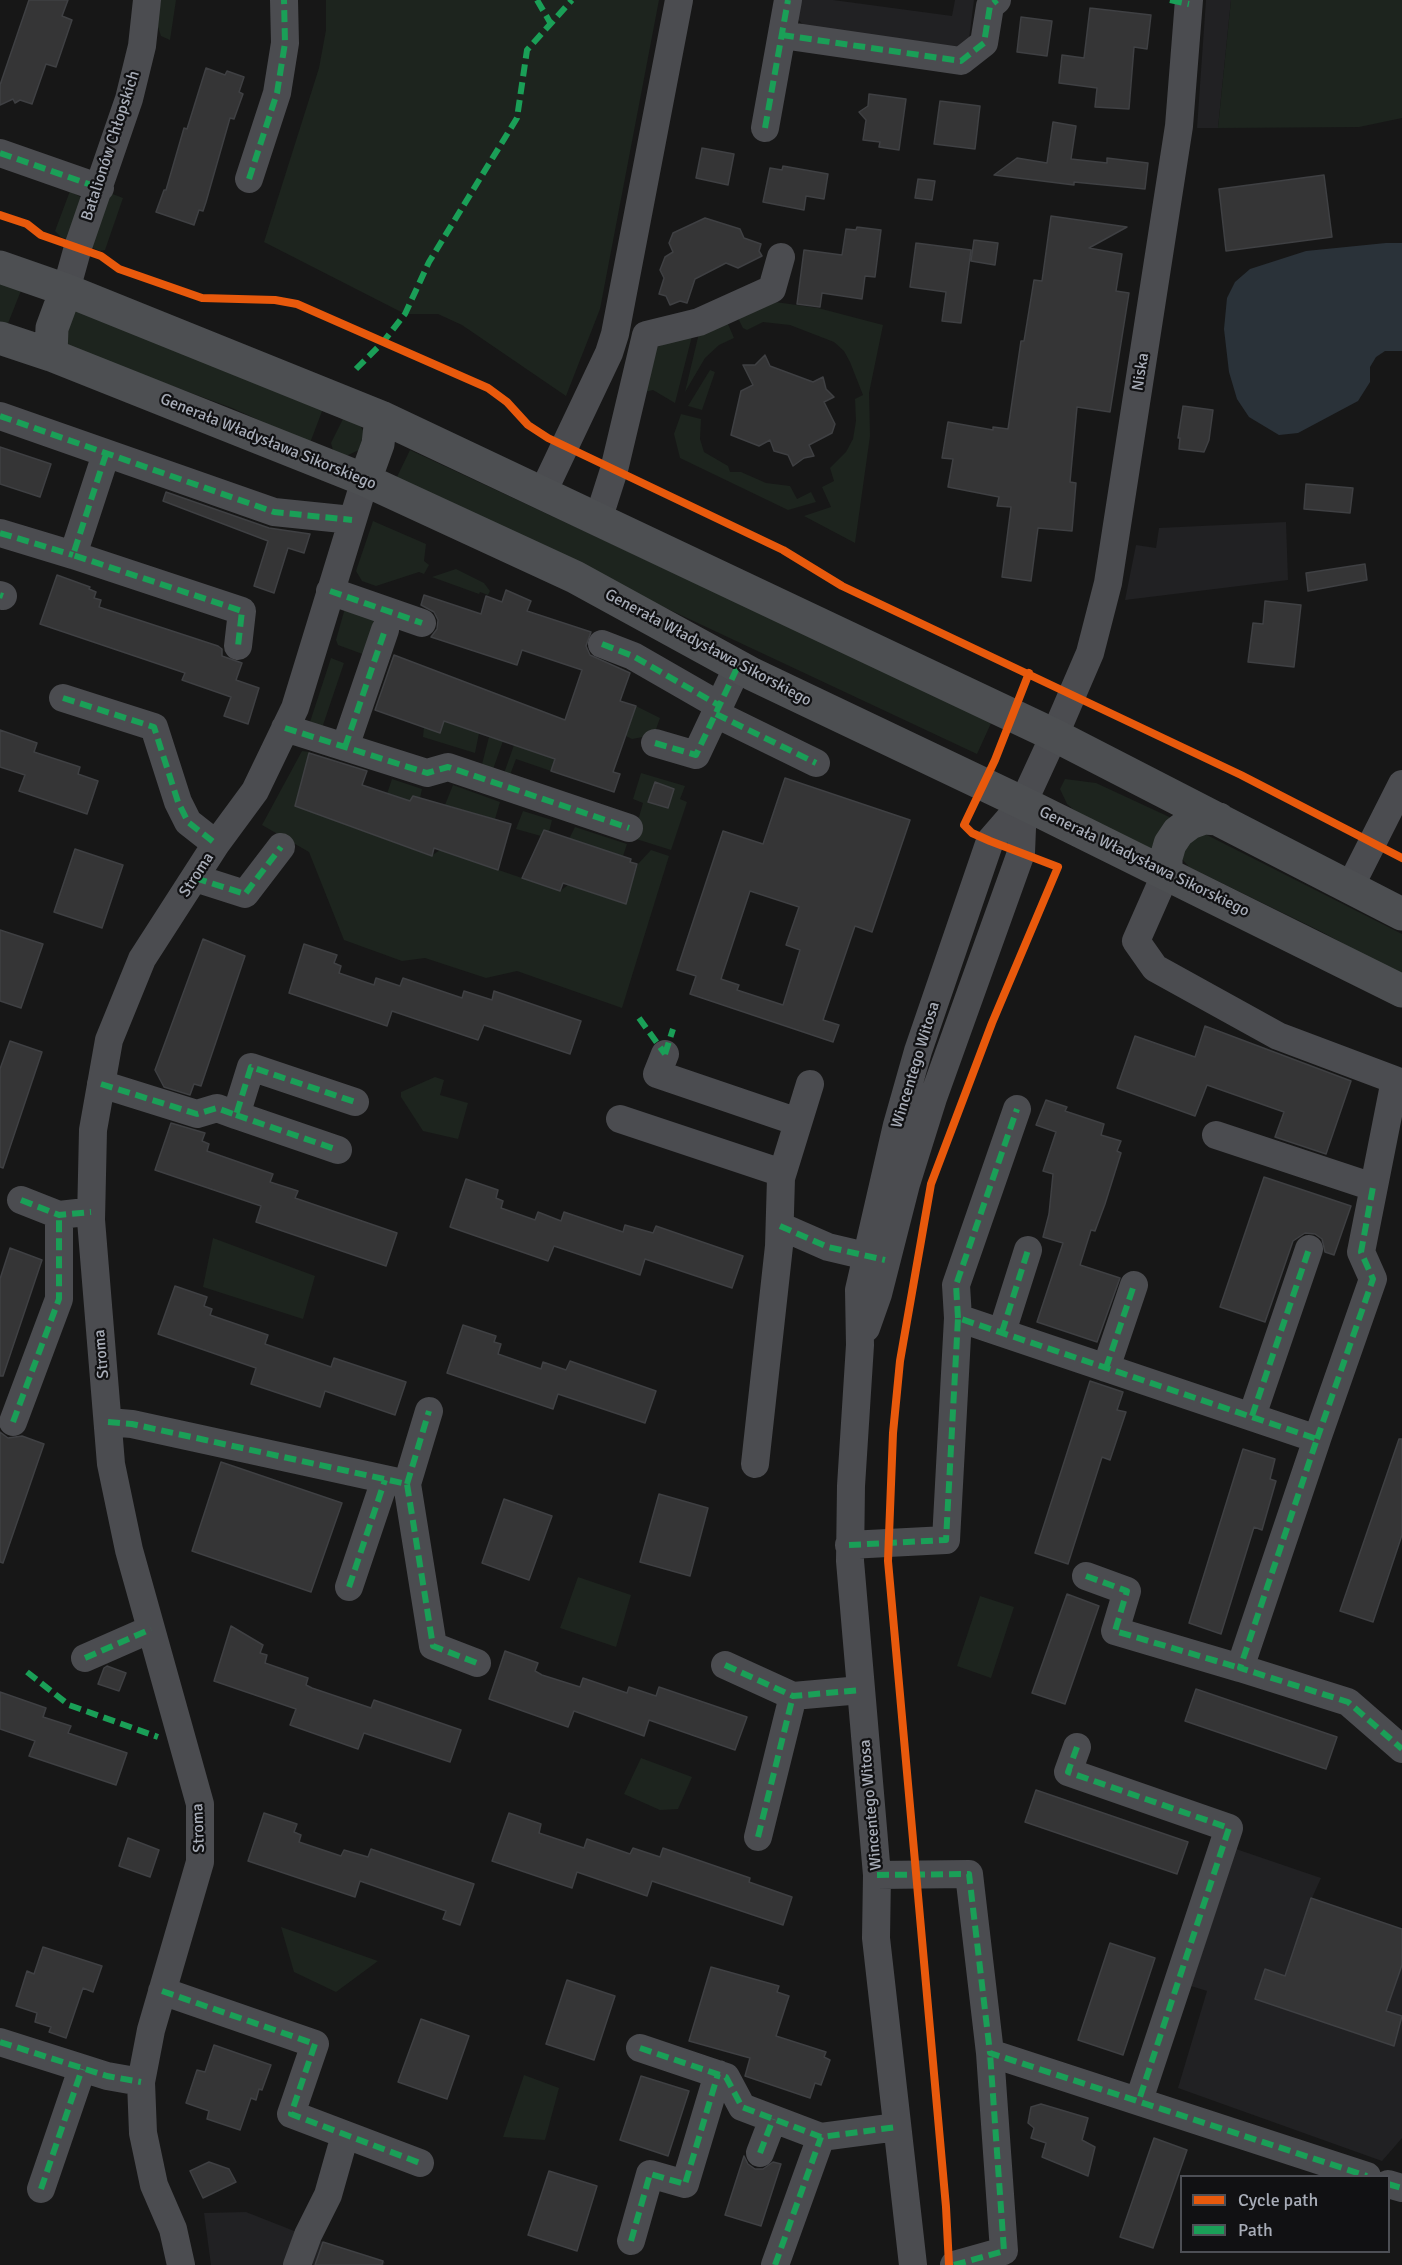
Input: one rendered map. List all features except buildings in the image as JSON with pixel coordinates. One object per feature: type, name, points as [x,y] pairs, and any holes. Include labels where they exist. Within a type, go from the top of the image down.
[{"type":"main road","points":[[0,267],[66,290],[381,417],[1054,735],[1351,885],[1402,914]]},
{"type":"main road","points":[[51,355],[52,328],[66,290]]},
{"type":"main road","name":"Generała Władysława Sikorskiego","points":[[0,338],[51,355],[365,480],[575,577],[738,666],[1023,802],[1402,991]]},
{"type":"main road","points":[[365,480],[378,444],[381,417]]},
{"type":"main road","points":[[1166,873],[1166,858],[1170,844],[1179,832],[1190,823],[1204,818],[1219,819]]},
{"type":"street","name":"Batalionów Chłopskich","points":[[66,290],[78,247],[100,188],[132,88],[142,46],[147,0]]},
{"type":"street","points":[[249,178],[277,93],[285,43],[284,0]]},
{"type":"street","points":[[543,492],[609,353],[615,334],[679,0]]},
{"type":"street","points":[[765,128],[788,0]]},
{"type":"street","points":[[782,35],[961,61],[984,43],[990,6],[997,0]]},
{"type":"street","name":"Niska","points":[[1054,735],[1090,653],[1108,583],[1179,126],[1183,1]]},
{"type":"street","points":[[0,153],[100,188]]},
{"type":"street","points":[[598,520],[614,470],[646,335],[699,322],[772,289],[781,257]]},
{"type":"street","points":[[0,416],[274,512],[352,520]]},
{"type":"street","points":[[73,555],[106,454]]},
{"type":"street","name":"Stroma","points":[[181,2265],[173,2229],[154,2185],[143,2133],[141,2082],[151,2030],[200,1862],[200,1804],[129,1550],[111,1464],[91,1212],[93,1130],[109,1040],[142,959],[216,844],[255,791],[295,708],[365,480]]},
{"type":"street","points":[[0,533],[242,611],[238,646]]},
{"type":"street","points":[[330,591],[422,623]]},
{"type":"street","points":[[345,747],[385,630]]},
{"type":"street","points":[[602,644],[633,656],[718,710],[816,763]]},
{"type":"street","points":[[655,743],[696,754],[738,666]]},
{"type":"street","points":[[63,698],[154,727],[178,802],[188,822],[216,844]]},
{"type":"street","points":[[285,728],[427,773],[448,767],[630,828]]},
{"type":"street","name":"Wincentego Witosa","points":[[913,2265],[876,1938],[877,1875],[849,1545],[860,1345],[859,1290],[876,1258],[1021,853],[1023,802],[1054,735]]},
{"type":"street","points":[[1351,885],[1402,784]]},
{"type":"street","points":[[195,878],[245,894],[281,847]]},
{"type":"street","points":[[1166,873],[1136,941],[1155,968],[1278,1036],[1395,1080],[1361,1252],[1373,1279],[1240,1668]]},
{"type":"street","points":[[665,1054],[657,1074],[798,1122]]},
{"type":"street","points":[[236,1115],[251,1067],[355,1102]]},
{"type":"street","points":[[101,1083],[197,1114],[217,1108],[338,1150]]},
{"type":"street","points":[[755,1464],[780,1226],[782,1173],[810,1084]]},
{"type":"street","points":[[849,1545],[946,1540],[958,1318],[956,1285],[1017,1108]]},
{"type":"street","points":[[620,1119],[782,1173]]},
{"type":"street","points":[[1216,1136],[1373,1187]]},
{"type":"street","points":[[21,1200],[59,1215],[91,1212]]},
{"type":"street","points":[[13,1422],[59,1299],[59,1215]]},
{"type":"street","points":[[780,1226],[828,1247],[876,1258]]},
{"type":"street","points":[[1252,1416],[1309,1249]]},
{"type":"street","points":[[1002,1332],[1028,1250]]},
{"type":"street","points":[[1106,1368],[1134,1285]]},
{"type":"street","points":[[958,1318],[1317,1439]]},
{"type":"street","points":[[349,1587],[429,1411]]},
{"type":"street","points":[[108,1422],[132,1425],[396,1482]]},
{"type":"street","points":[[396,1482],[433,1646],[477,1663]]},
{"type":"street","points":[[1086,1576],[1128,1591],[1115,1631],[1348,1702],[1402,1749]]},
{"type":"street","points":[[85,1658],[151,1629]]},
{"type":"street","points":[[724,1665],[793,1696],[861,1690]]},
{"type":"street","points":[[758,1837],[793,1696]]},
{"type":"street","points":[[1077,1747],[1068,1772],[1229,1828],[1139,2100]]},
{"type":"street","points":[[877,1875],[969,1874],[990,2053],[1004,2251],[988,2260],[954,2265]]},
{"type":"street","points":[[162,1991],[315,2044],[291,2114],[420,2163]]},
{"type":"street","points":[[0,2042],[82,2068],[141,2082]]},
{"type":"street","points":[[640,2048],[726,2077],[742,2107],[821,2137],[897,2127]]},
{"type":"street","points":[[990,2053],[1364,2175]]},
{"type":"street","points":[[41,2189],[82,2068]]},
{"type":"street","points":[[631,2241],[650,2174],[685,2184],[718,2074]]},
{"type":"street","points":[[760,2153],[773,2119]]},
{"type":"street","points":[[297,2265],[308,2235],[328,2195],[345,2135]]},
{"type":"street","points":[[775,2265],[821,2137]]},
{"type":"shaded area","points":[[161,0],[176,0],[170,40],[161,36],[157,24]]},
{"type":"shaded area","points":[[326,0],[659,0],[600,309],[566,396],[462,325],[438,314],[405,314],[264,242],[319,68],[326,30]]},
{"type":"shaded area","points":[[797,0],[833,0],[952,16],[955,0],[974,0],[969,39],[957,49],[807,29],[795,16]]},
{"type":"shaded area","points":[[1206,0],[1231,0],[1218,128],[1197,128]]},
{"type":"shaded area","points":[[1231,0],[1402,0],[1402,118],[1359,127],[1218,128]]},
{"type":"shaded area","points":[[70,191],[82,198],[69,240],[61,237],[55,231]]},
{"type":"shaded area","points":[[110,193],[123,198],[105,250],[100,251],[91,247]]},
{"type":"shaded area","points":[[1402,243],[1402,351],[1385,351],[1376,357],[1370,367],[1370,382],[1358,401],[1298,433],[1279,435],[1249,417],[1237,399],[1229,372],[1224,329],[1227,298],[1235,282],[1250,269],[1306,251]]},
{"type":"shaded area","points":[[0,280],[22,288],[7,326],[0,323]]},
{"type":"shaded area","points":[[761,300],[818,308],[883,325],[869,393],[870,436],[855,543],[804,516],[831,507],[822,487],[834,481],[830,468],[846,452],[853,439],[856,421],[855,399],[863,395],[844,351],[834,342],[790,325],[763,322],[747,330],[743,328],[738,318]]},
{"type":"shaded area","points":[[74,310],[324,406],[310,443],[232,408],[66,347],[60,327]]},
{"type":"shaded area","points":[[725,317],[734,338],[719,345],[705,358],[685,392],[699,333]]},
{"type":"shaded area","points":[[688,334],[692,336],[675,403],[653,390],[645,392],[655,348]]},
{"type":"shaded area","points":[[710,370],[715,372],[702,410],[688,406]]},
{"type":"shaded area","points":[[681,414],[701,419],[700,439],[704,452],[728,466],[730,472],[741,472],[766,483],[790,486],[797,499],[811,492],[816,502],[788,510],[680,458],[674,434]]},
{"type":"shaded area","points":[[345,415],[358,422],[364,432],[359,450],[346,456],[334,453],[331,443]]},
{"type":"shaded area","points":[[410,450],[992,721],[977,754],[395,481]]},
{"type":"shaded area","points":[[373,521],[426,544],[424,561],[429,565],[424,574],[419,572],[376,586],[362,581],[356,571]]},
{"type":"shaded area","points":[[1286,522],[1288,580],[1125,600],[1136,545],[1156,548],[1159,528]]},
{"type":"shaded area","points":[[456,569],[484,583],[490,591],[488,595],[480,592],[479,594],[432,577]]},
{"type":"shaded area","points":[[345,608],[375,618],[368,656],[338,645],[336,640]]},
{"type":"shaded area","points":[[331,658],[344,663],[320,734],[308,728]]},
{"type":"shaded area","points":[[636,706],[660,718],[654,735],[632,739],[626,736]]},
{"type":"shaded area","points":[[444,721],[479,733],[475,753],[423,737],[424,727]]},
{"type":"shaded area","points":[[489,737],[503,741],[491,775],[480,772]]},
{"type":"shaded area","points":[[514,745],[555,759],[551,771],[516,759],[510,775],[502,779]]},
{"type":"shaded area","points":[[302,751],[310,752],[295,806],[431,856],[440,850],[560,891],[568,885],[625,904],[638,864],[651,850],[669,856],[622,1008],[517,971],[486,978],[425,958],[402,961],[344,940],[309,852],[262,825]]},
{"type":"shaded area","points":[[641,773],[685,786],[680,799],[687,802],[671,850],[633,838],[643,803],[633,799]]},
{"type":"shaded area","points":[[392,779],[422,789],[420,798],[413,796],[410,801],[387,794]]},
{"type":"shaded area","points":[[1065,779],[1096,783],[1178,821],[1159,855],[1080,815],[1067,804],[1060,789]]},
{"type":"shaded area","points":[[453,785],[500,802],[495,819],[445,805]]},
{"type":"shaded area","points":[[523,811],[552,820],[549,832],[544,830],[541,836],[516,829]]},
{"type":"shaded area","points":[[575,827],[627,844],[623,856],[569,839]]},
{"type":"shaded area","points":[[1203,833],[1402,934],[1402,976],[1322,932],[1189,867],[1182,859],[1182,843]]},
{"type":"shaded area","points":[[435,1077],[444,1080],[440,1095],[468,1103],[458,1139],[423,1131],[401,1097],[401,1092]]},
{"type":"shaded area","points":[[213,1238],[315,1276],[303,1319],[203,1287]]},
{"type":"shaded area","points":[[578,1577],[631,1595],[616,1647],[560,1628]]},
{"type":"shaded area","points":[[980,1596],[1014,1607],[991,1678],[957,1666]]},
{"type":"shaded area","points":[[641,1758],[692,1777],[678,1809],[660,1810],[624,1794]]},
{"type":"shaded area","points":[[1236,1849],[1321,1878],[1312,1898],[1402,1929],[1402,2138],[1382,2161],[1178,2088],[1207,1991],[1191,1986]]},
{"type":"shaded area","points":[[281,1927],[378,1961],[336,1992],[294,1972]]},
{"type":"shaded area","points":[[524,2075],[559,2088],[545,2140],[503,2137]]},
{"type":"shaded area","points":[[246,2212],[317,2240],[385,2262],[384,2265],[211,2265],[204,2213]]},
{"type":"marked path","points":[[249,179],[277,93],[285,43],[284,0]]},
{"type":"marked path","points":[[537,0],[551,24]]},
{"type":"marked path","points":[[356,369],[383,342],[405,314],[429,262],[517,118],[527,50],[572,0]]},
{"type":"marked path","points":[[765,128],[788,0]]},
{"type":"marked path","points":[[782,35],[961,61],[984,43],[990,6],[997,0]]},
{"type":"marked path","points":[[1170,0],[1189,4]]},
{"type":"marked path","points":[[0,153],[100,188]]},
{"type":"marked path","points":[[0,416],[274,512],[352,520]]},
{"type":"marked path","points":[[106,454],[73,555],[242,611],[238,646]]},
{"type":"marked path","points":[[0,533],[73,555]]},
{"type":"marked path","points":[[330,591],[422,623]]},
{"type":"marked path","points":[[345,747],[385,630]]},
{"type":"marked path","points":[[602,644],[633,656],[720,706]]},
{"type":"marked path","points":[[655,743],[696,755],[738,666]]},
{"type":"marked path","points":[[63,698],[154,727],[178,802],[188,822],[216,844]]},
{"type":"marked path","points":[[716,714],[816,763]]},
{"type":"marked path","points":[[285,728],[427,773],[448,767],[629,828]]},
{"type":"marked path","points":[[195,878],[245,894],[281,847]]},
{"type":"marked path","points":[[639,1018],[665,1054]]},
{"type":"marked path","points":[[665,1054],[673,1029]]},
{"type":"marked path","points":[[101,1084],[197,1114],[217,1108],[236,1115],[251,1067],[355,1102]]},
{"type":"marked path","points":[[958,1318],[956,1285],[1017,1109]]},
{"type":"marked path","points":[[236,1115],[338,1150]]},
{"type":"marked path","points":[[1317,1439],[1373,1279],[1361,1252],[1373,1187]]},
{"type":"marked path","points":[[21,1200],[59,1215],[91,1212]]},
{"type":"marked path","points":[[13,1422],[59,1299],[59,1215]]},
{"type":"marked path","points":[[780,1226],[828,1247],[885,1260]]},
{"type":"marked path","points":[[1252,1416],[1309,1249]]},
{"type":"marked path","points":[[1002,1332],[1028,1250]]},
{"type":"marked path","points":[[1106,1368],[1134,1285]]},
{"type":"marked path","points":[[849,1545],[946,1540],[958,1318],[1317,1439],[1240,1668],[1348,1702],[1402,1749]]},
{"type":"marked path","points":[[407,1484],[429,1411]]},
{"type":"marked path","points":[[108,1422],[132,1424],[407,1484],[433,1646],[477,1663]]},
{"type":"marked path","points":[[349,1587],[385,1480]]},
{"type":"marked path","points":[[1086,1576],[1127,1591],[1115,1631],[1240,1668]]},
{"type":"marked path","points":[[85,1658],[151,1629]]},
{"type":"marked path","points":[[725,1665],[793,1696],[861,1690]]},
{"type":"marked path","points":[[27,1672],[69,1705],[158,1737]]},
{"type":"marked path","points":[[758,1837],[793,1696]]},
{"type":"marked path","points":[[1077,1747],[1068,1772],[1229,1828],[1139,2100]]},
{"type":"marked path","points":[[877,1875],[969,1874],[990,2053],[1364,2175]]},
{"type":"marked path","points":[[162,1991],[315,2044],[291,2114],[420,2163]]},
{"type":"marked path","points":[[0,2042],[107,2076],[141,2082]]},
{"type":"marked path","points":[[640,2048],[726,2077],[742,2107],[821,2137],[897,2127]]},
{"type":"marked path","points":[[954,2265],[1004,2251],[990,2053]]},
{"type":"marked path","points":[[41,2189],[82,2069]]},
{"type":"marked path","points":[[631,2241],[650,2174],[685,2184],[718,2074]]},
{"type":"marked path","points":[[760,2153],[773,2119]]},
{"type":"marked path","points":[[775,2265],[821,2137]]},
{"type":"marked path","points":[[1390,2185],[1402,2188]]},
{"type":"cycle path","points":[[0,215],[27,224],[41,235],[101,256],[119,269],[202,298],[275,300],[297,304],[488,388],[507,402],[528,425],[548,438],[783,550],[842,586],[1241,775],[1402,858]]},
{"type":"cycle path","points":[[949,2265],[946,2207],[888,1561],[893,1433],[900,1361],[931,1184],[992,1023],[1058,867],[972,833],[964,825],[995,760],[1029,673]]}]
